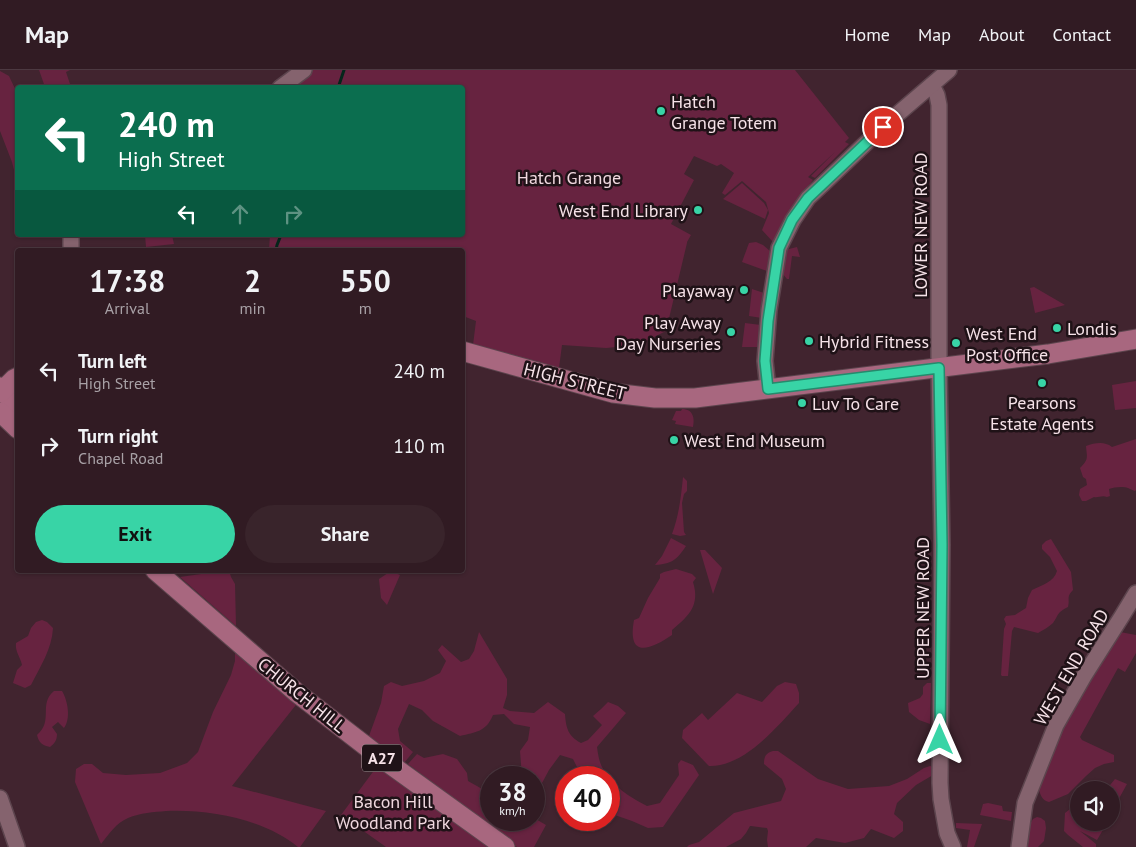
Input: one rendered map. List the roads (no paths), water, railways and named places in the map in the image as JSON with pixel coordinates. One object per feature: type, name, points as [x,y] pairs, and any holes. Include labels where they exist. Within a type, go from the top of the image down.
[{"type":"main road","name":"HIGH STREET","points":[[465,352],[613,393],[655,398],[695,398],[1048,354],[1136,339]]},
{"type":"main road","points":[[15,384],[6,401],[15,422]]},
{"type":"main road","name":"CHURCH HILL","points":[[158,573],[297,693],[380,757],[505,847]]},
{"type":"street","points":[[284,85],[304,70]]},
{"type":"street","points":[[768,389],[765,361],[769,310],[779,248],[792,220],[808,198],[886,124],[949,70]]},
{"type":"street","name":"LOWER NEW ROAD","points":[[932,84],[939,105],[939,368]]},
{"type":"street","name":"UPPER NEW ROAD","points":[[939,368],[942,545],[941,799],[947,832],[953,847]]},
{"type":"street","name":"WEST END ROAD","points":[[1018,847],[1025,803],[1056,725],[1136,593]]},
{"type":"street","points":[[0,798],[17,847]]},
{"type":"waterway","points":[[339,85],[344,70]]},
{"type":"waterway","points":[[276,248],[280,237]]},
{"type":"place","name":"Hatch Grange Totem","points":[[661,111]]},
{"type":"place","name":"West End Library","points":[[698,210]]},
{"type":"place","name":"Playaway","points":[[744,290]]},
{"type":"place","name":"Londis","points":[[1057,328]]},
{"type":"place","name":"Play Away Day Nurseries","points":[[731,332]]},
{"type":"place","name":"Hybrid Fitness","points":[[809,341]]},
{"type":"place","name":"West End Post Office","points":[[956,343]]},
{"type":"place","name":"Pearsons Estate Agents","points":[[1042,383]]},
{"type":"place","name":"Luv To Care","points":[[802,403]]},
{"type":"place","name":"West End Museum","points":[[674,440]]},
{"type":"park label","name":"Hatch Grange","points":[[569,177]]},
{"type":"park label","name":"Bacon Hill Woodland Park","points":[[393,811]]}]
